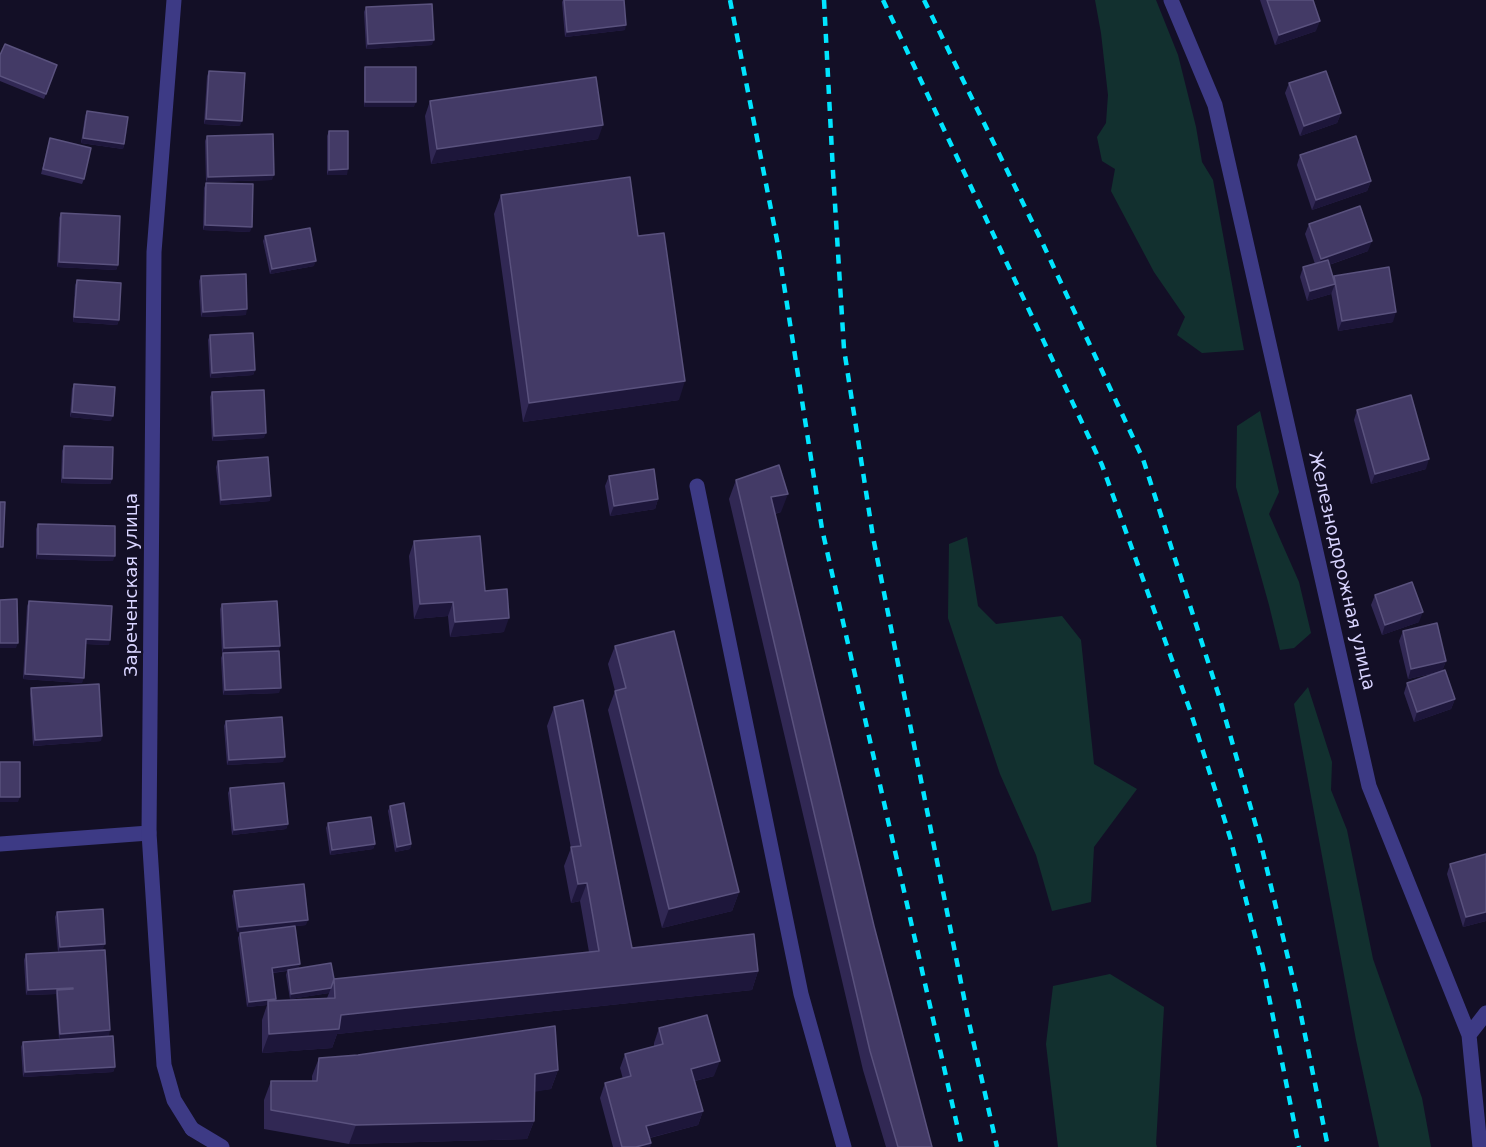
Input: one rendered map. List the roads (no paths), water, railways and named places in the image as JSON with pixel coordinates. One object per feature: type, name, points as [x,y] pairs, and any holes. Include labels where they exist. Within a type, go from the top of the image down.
[{"type":"street","name":"Зареченская улица","points":[[174,0],[154,252],[149,833],[164,1065],[174,1100],[192,1129],[222,1147]]},
{"type":"street","name":"Железнодорожная улица","points":[[1171,0],[1215,105],[1369,786],[1469,1035],[1480,1147]]},
{"type":"street","points":[[697,486],[801,994],[844,1147]]},
{"type":"street","points":[[0,844],[149,833]]},
{"type":"street","points":[[1469,1035],[1486,1013]]},
{"type":"railway","points":[[730,0],[777,240],[822,529],[962,1147]]},
{"type":"railway","points":[[824,0],[844,349],[873,537],[968,1018],[997,1147]]},
{"type":"railway","points":[[883,0],[1102,465],[1190,710],[1230,837],[1263,967],[1299,1147]]},
{"type":"railway","points":[[924,0],[1042,242],[1143,459],[1219,696],[1260,840],[1297,996],[1328,1147]]}]
